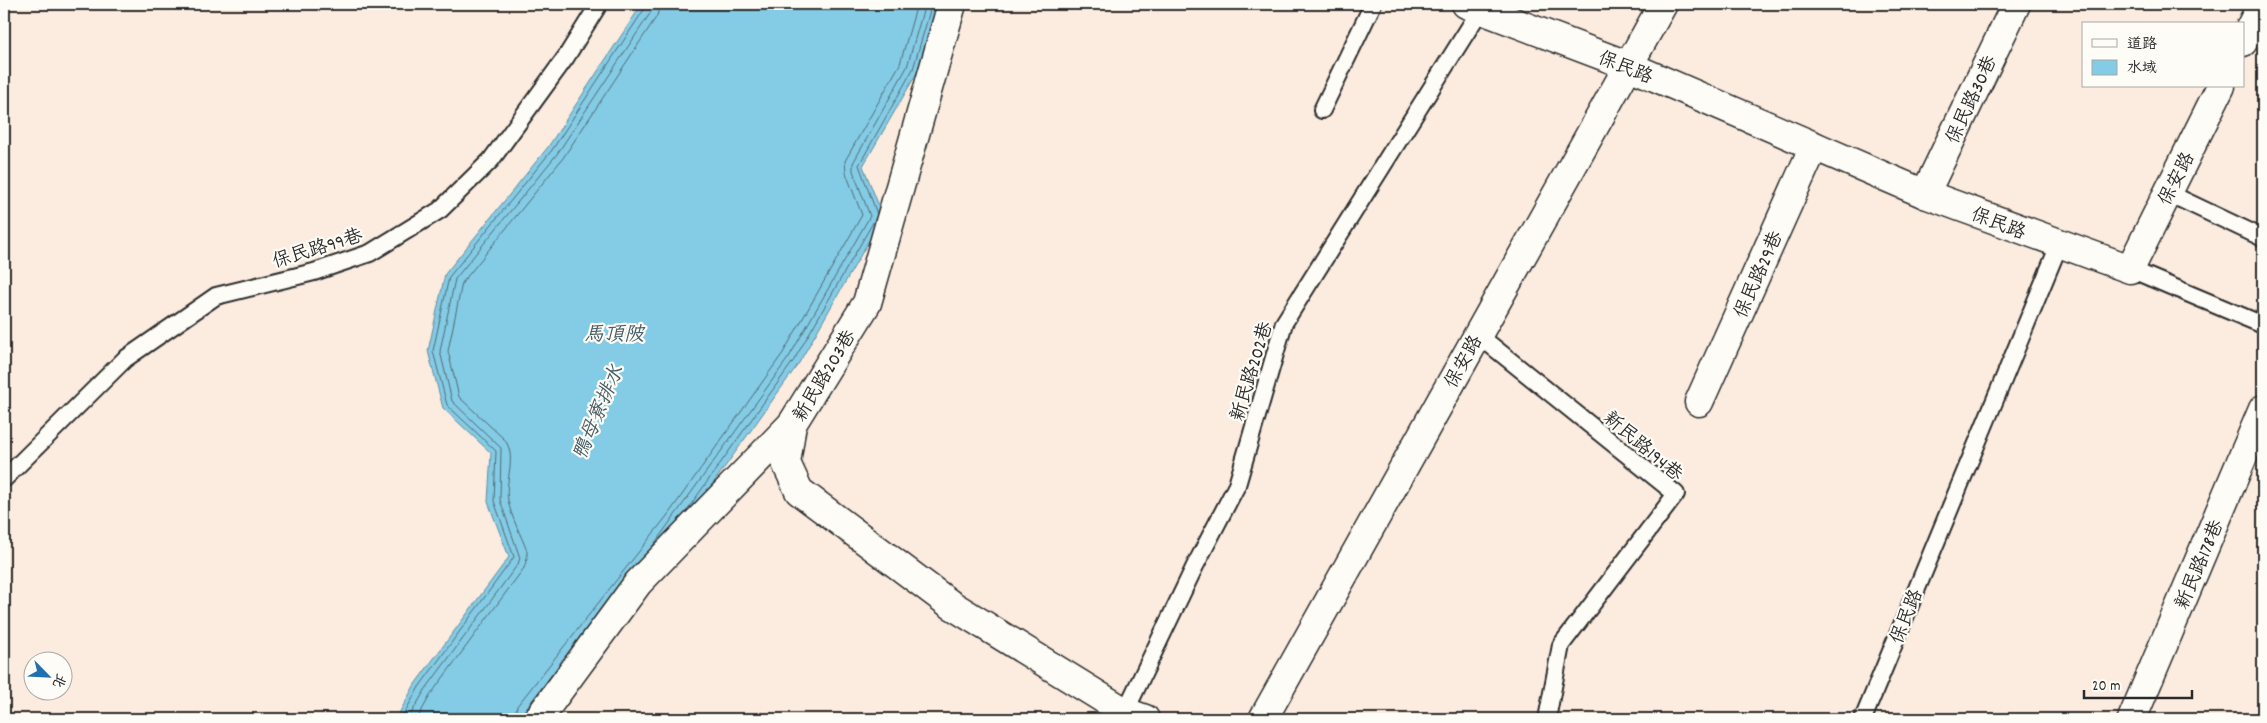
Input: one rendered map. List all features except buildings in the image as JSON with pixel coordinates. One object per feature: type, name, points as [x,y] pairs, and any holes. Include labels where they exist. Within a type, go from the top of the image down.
[{"type":"street","name":"新民路203巷","points":[[952,4],[867,303],[792,424],[786,463],[799,491],[950,604],[1135,716]]},
{"type":"street","name":"保安路","points":[[1263,719],[1627,65],[1663,4]]},
{"type":"street","name":"保民路30巷","points":[[1925,194],[2016,4]]},
{"type":"street","points":[[2244,40],[2262,4]]},
{"type":"street","name":"保民路","points":[[1473,6],[1627,65],[1925,194],[2059,245]]},
{"type":"street","name":"保安路","points":[[2130,269],[2220,88]]},
{"type":"street","name":"保民路29巷","points":[[1699,402],[1814,146]]},
{"type":"street","points":[[2059,245],[2130,269]]},
{"type":"street","name":"新民路178巷","points":[[2132,719],[2263,409]]},
{"type":"street","points":[[538,719],[638,583],[792,424]]},
{"type":"lane","name":"保民路99巷","points":[[4,478],[125,359],[216,296],[314,272],[370,253],[440,210],[491,160],[566,57],[598,4]]},
{"type":"lane","points":[[1322,110],[1373,4]]},
{"type":"lane","name":"新民路202巷","points":[[1135,716],[1195,566],[1237,485],[1284,323],[1473,6]]},
{"type":"lane","points":[[2168,193],[2263,238]]},
{"type":"lane","name":"保民路","points":[[1863,719],[2059,245]]},
{"type":"lane","points":[[2130,269],[2263,325]]},
{"type":"lane","name":"新民路194巷","points":[[1477,334],[1676,494],[1561,645],[1547,719]]},
{"type":"water","name":"馬頂陂","points":[[642,4],[937,4],[918,71],[863,166],[883,216],[799,363],[682,527],[531,719],[396,719],[415,684],[509,557],[488,502],[491,453],[443,408],[428,351],[445,274],[548,147]]},
{"type":"water label","name":"鴨母寮排水","points":[[597,412]]}]
